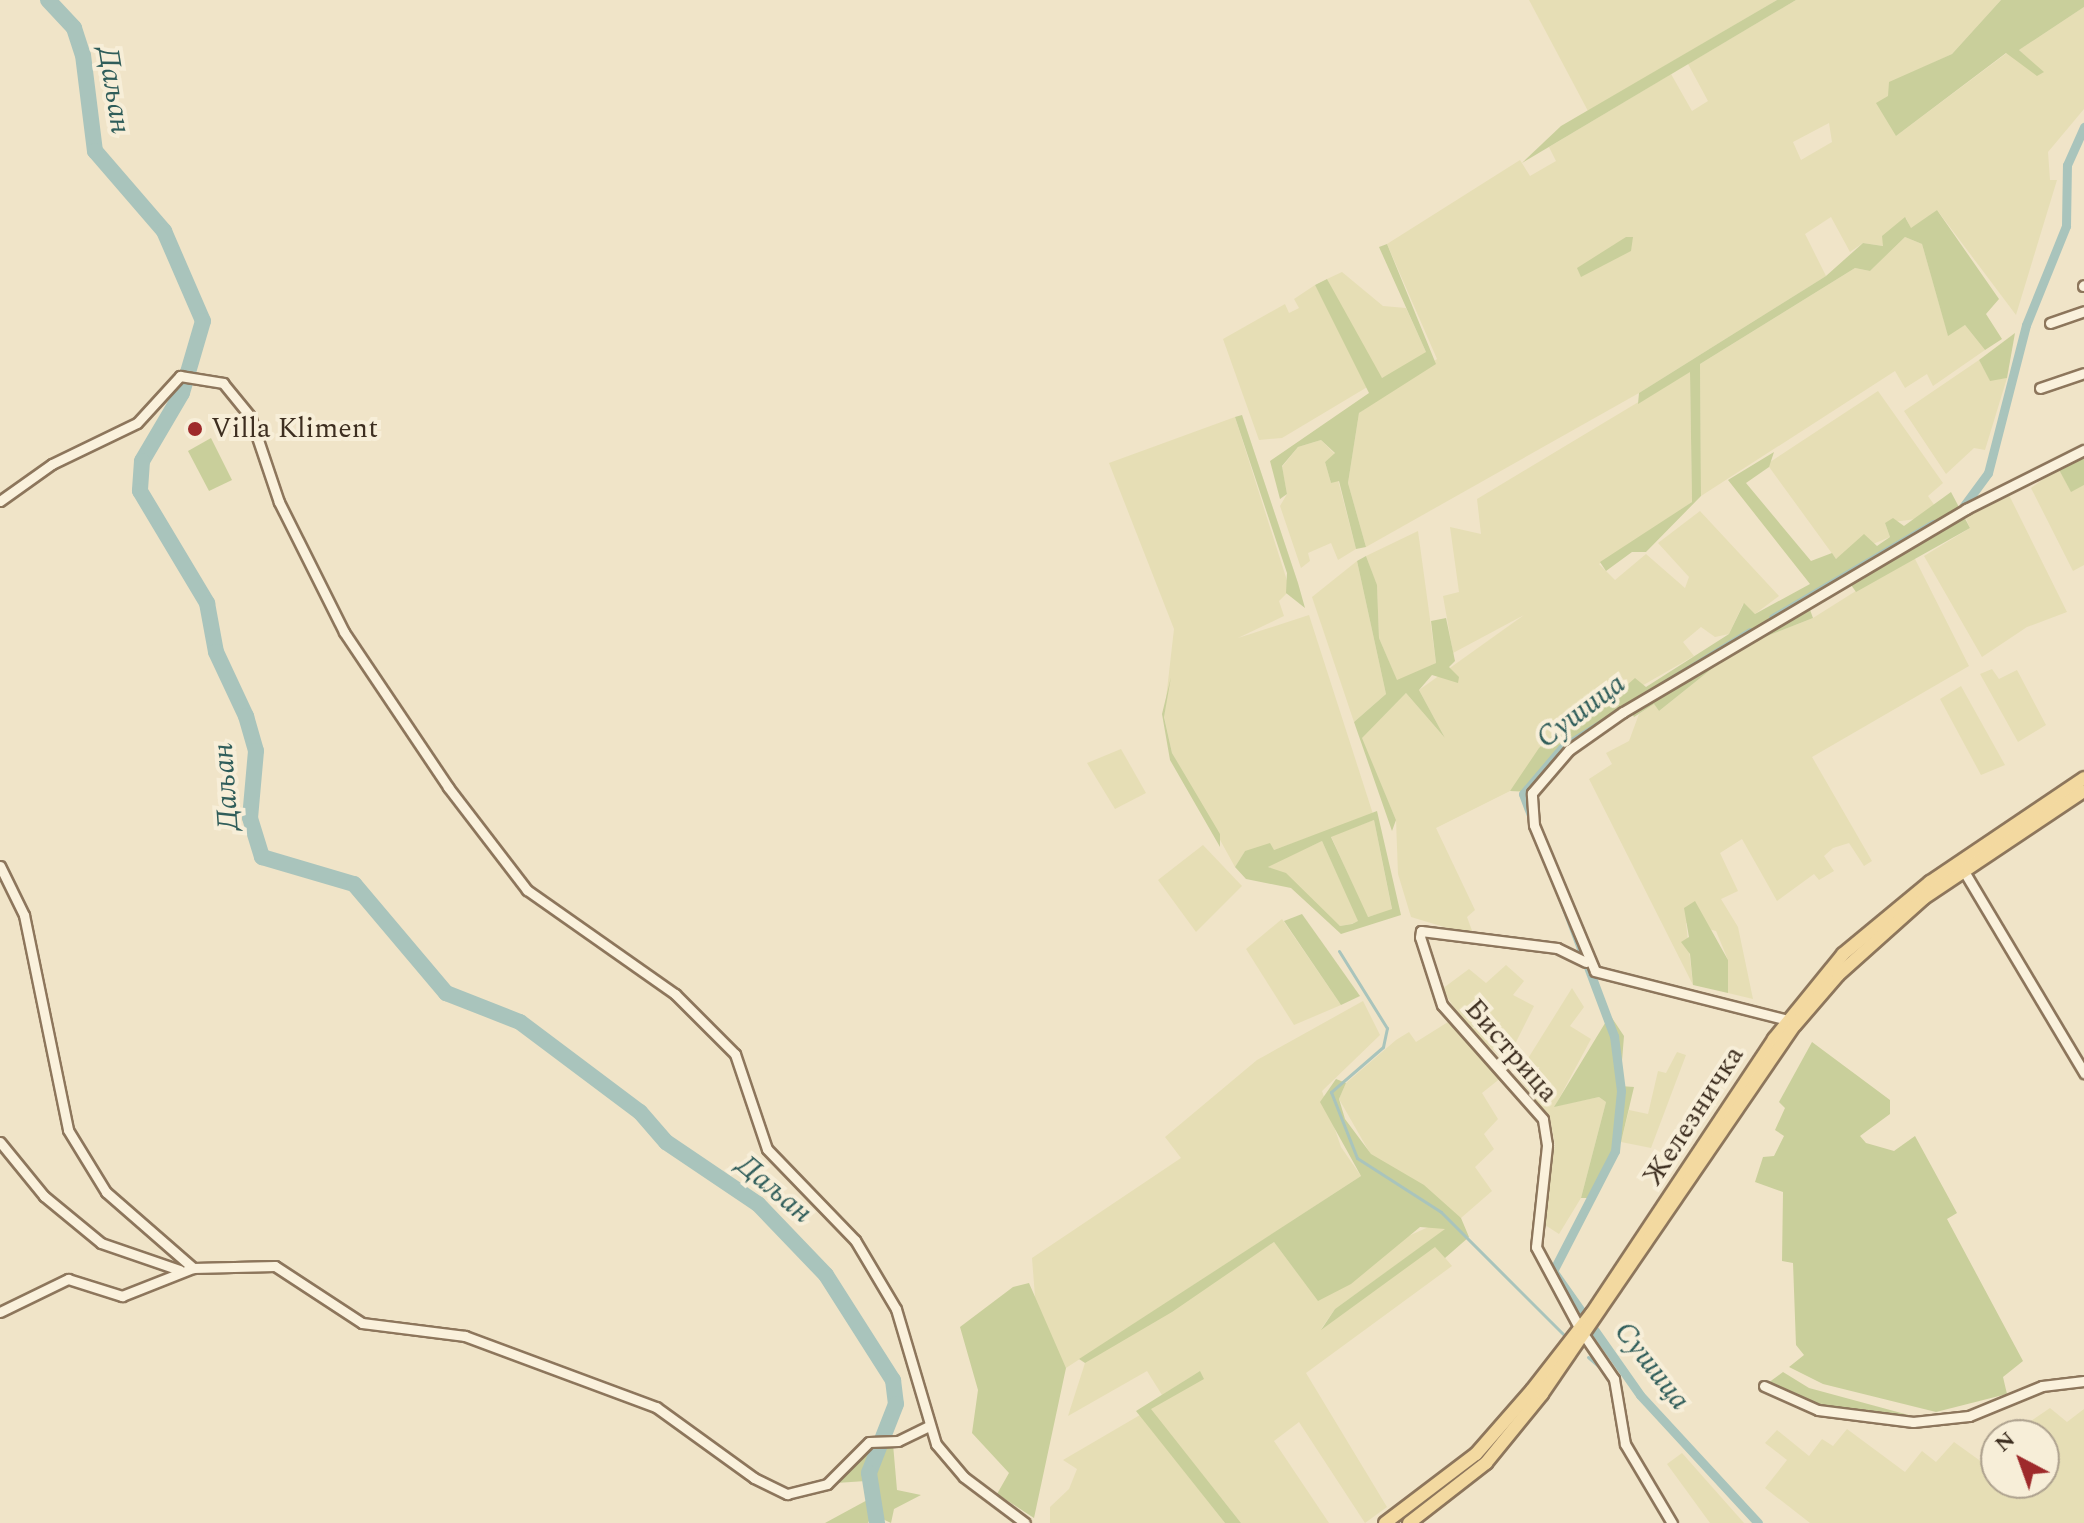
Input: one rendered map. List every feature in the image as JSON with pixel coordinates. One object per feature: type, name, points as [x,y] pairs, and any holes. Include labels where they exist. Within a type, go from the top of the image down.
[{"type":"main road","name":"Железничка","points":[[1409,1523],[1486,1463],[1596,1317],[1791,1022],[1861,937],[2084,778]]},
{"type":"main road","name":"Железничка","points":[[1960,867],[2084,791]]},
{"type":"main road","name":"Железничка","points":[[1385,1523],[1476,1454],[1583,1333]]},
{"type":"street","points":[[2050,323],[2084,311]]},
{"type":"street","points":[[2040,388],[2084,373]]},
{"type":"street","points":[[0,501],[52,464],[129,428],[186,374],[201,374],[223,383],[250,416],[279,502],[344,632],[486,838],[545,906],[675,994],[735,1054],[767,1149],[855,1240],[896,1309],[929,1426],[948,1462],[1025,1523]]},
{"type":"street","points":[[1791,1022],[1692,992],[1621,983],[1586,962],[1530,805],[1549,769],[1693,669],[1966,509],[2084,450]]},
{"type":"street","points":[[0,866],[27,925],[68,1130],[106,1192],[193,1268]]},
{"type":"street","points":[[1960,867],[2084,1073]]},
{"type":"street","name":"Бистрица","points":[[1586,962],[1557,948],[1421,931],[1420,937],[1442,1005],[1543,1119],[1547,1145],[1536,1247],[1583,1333],[1614,1379],[1625,1444],[1672,1523]]},
{"type":"street","points":[[0,1142],[44,1196],[101,1243],[180,1270]]},
{"type":"street","points":[[0,1312],[68,1279],[122,1296],[180,1270],[275,1266],[362,1323],[465,1336],[637,1398],[774,1490],[799,1493],[827,1484],[876,1441],[890,1442],[929,1426]]},
{"type":"street","points":[[1764,1386],[1818,1410],[1913,1422],[1969,1416],[2042,1386],[2084,1381]]},
{"type":"shaded area","points":[[1529,0],[1777,0],[1588,111]]},
{"type":"shaded area","points":[[1796,0],[2001,0],[1952,54],[1889,83],[1896,136],[2007,53],[2037,75],[2043,72],[2019,50],[2084,7],[2084,109],[2048,152],[2050,180],[2057,180],[2016,315],[1937,210],[1911,229],[1906,218],[1884,246],[1863,243],[1850,252],[1831,217],[1805,234],[1826,276],[1639,393],[1366,547],[1348,483],[1359,413],[1437,359],[1387,244],[1520,160],[1530,176],[1556,161],[1549,147],[1671,74],[1692,111],[1708,101],[1688,64]],"holes":[[[1829,123],[1832,142],[1801,160],[1793,142]]]},
{"type":"shaded area","points":[[1905,237],[1922,244],[1948,335],[1965,325],[1985,350],[1933,386],[1927,374],[1905,388],[1895,371],[1701,496],[1700,364],[1855,268],[1870,271]]},
{"type":"shaded area","points":[[1342,272],[1383,306],[1406,308],[1426,352],[1421,360],[1382,378],[1370,366],[1327,279]]},
{"type":"shaded area","points":[[1315,285],[1369,386],[1282,438],[1259,440],[1223,339],[1285,304],[1289,313],[1299,308],[1294,299]]},
{"type":"shaded area","points":[[1979,360],[1990,380],[2007,378],[1985,450],[1974,448],[1946,474],[1904,411]]},
{"type":"shaded area","points":[[1690,371],[1692,502],[1599,564],[1615,580],[1646,554],[1685,588],[1689,577],[1658,543],[1700,511],[1779,596],[1755,614],[1743,604],[1729,634],[1715,637],[1701,627],[1683,642],[1694,656],[1556,735],[1510,791],[1436,828],[1475,910],[1467,917],[1474,936],[1411,917],[1398,874],[1396,820],[1361,738],[1406,693],[1445,738],[1419,690],[1524,615],[1453,653],[1443,596],[1459,592],[1450,527],[1481,534],[1477,499]]},
{"type":"shaded area","points":[[1878,391],[1943,483],[1928,496],[1935,506],[1916,519],[1885,523],[1890,537],[1836,559],[1767,464]]},
{"type":"shaded area","points":[[1235,417],[1290,590],[1279,601],[1284,616],[1238,638],[1309,615],[1373,814],[1274,850],[1245,851],[1235,867],[1172,753],[1164,716],[1174,629],[1109,463]]},
{"type":"shaded area","points":[[1321,440],[1335,454],[1325,462],[1331,483],[1338,480],[1356,549],[1338,560],[1331,543],[1308,553],[1310,561],[1301,568],[1280,506],[1287,494],[1282,467],[1298,447]]},
{"type":"shaded area","points":[[2058,468],[2071,491],[2084,485],[2084,565],[2073,571],[2031,488]]},
{"type":"shaded area","points":[[2008,493],[2067,612],[2027,627],[1982,657],[1924,556],[1970,528],[1964,514]]},
{"type":"shaded area","points":[[1418,531],[1436,663],[1397,681],[1379,638],[1377,586],[1366,556]]},
{"type":"shaded area","points":[[1913,555],[1969,666],[1812,757],[1872,861],[1864,866],[1849,843],[1833,848],[1824,856],[1834,871],[1819,880],[1814,874],[1777,901],[1742,839],[1720,853],[1738,891],[1721,899],[1738,927],[1753,999],[1728,993],[1728,960],[1716,931],[1686,923],[1693,985],[1589,779],[1612,764],[1606,753],[1629,741],[1639,714],[1654,704],[1659,711],[1739,647],[1813,618]]},
{"type":"shaded area","points":[[1357,561],[1386,694],[1354,722],[1312,597]]},
{"type":"shaded area","points":[[1992,669],[1999,679],[2017,670],[2046,725],[2018,742],[1980,674]]},
{"type":"shaded area","points":[[1961,686],[2005,765],[1981,775],[1940,699]]},
{"type":"shaded area","points":[[1121,749],[1146,793],[1115,809],[1087,763]]},
{"type":"shaded area","points":[[1374,820],[1392,910],[1367,917],[1331,836]]},
{"type":"shaded area","points":[[1322,841],[1359,921],[1340,926],[1268,866]]},
{"type":"shaded area","points":[[1203,845],[1242,886],[1196,932],[1158,880]]},
{"type":"shaded area","points":[[1282,919],[1341,1005],[1294,1025],[1246,949]]},
{"type":"shaded area","points":[[1506,965],[1524,981],[1513,995],[1534,1006],[1506,1062],[1464,1023],[1442,989],[1469,969],[1486,983]]},
{"type":"shaded area","points":[[1572,988],[1584,1007],[1570,1026],[1591,1039],[1555,1106],[1599,1097],[1606,1102],[1581,1198],[1559,1234],[1542,1223],[1555,1145],[1550,1118],[1517,1076]]},
{"type":"shaded area","points":[[1363,1001],[1380,1035],[1322,1091],[1341,1147],[1361,1176],[1066,1368],[1036,1310],[1032,1258],[1181,1158],[1165,1137],[1257,1060]]},
{"type":"shaded area","points":[[1448,1022],[1502,1077],[1482,1093],[1498,1119],[1484,1134],[1494,1149],[1475,1167],[1492,1191],[1461,1218],[1371,1155],[1339,1099],[1346,1083],[1396,1040],[1409,1032],[1416,1042]]},
{"type":"shaded area","points":[[1677,1052],[1686,1055],[1651,1148],[1621,1142],[1629,1110],[1648,1114],[1658,1071],[1666,1073]]},
{"type":"shaded area","points":[[1435,1224],[1446,1229],[1335,1309],[1321,1329],[1435,1246],[1452,1266],[1306,1373],[1387,1507],[1365,1523],[1299,1422],[1274,1441],[1329,1523],[1241,1523],[1150,1409],[1200,1371],[1162,1395],[1147,1371],[1068,1416],[1085,1363],[1274,1242],[1305,1283]]},
{"type":"shaded area","points":[[2050,1408],[2067,1422],[2084,1409],[2084,1523],[1810,1523],[1765,1488],[1787,1460],[1765,1443],[1777,1430],[1809,1456],[1822,1439],[1833,1446],[1847,1429],[1905,1472],[1922,1451],[1936,1462],[1954,1442],[1980,1461],[1980,1499],[2060,1499],[2060,1419],[2034,1419]]},
{"type":"shaded area","points":[[1140,1415],[1225,1523],[1050,1523],[1050,1507],[1069,1489],[1077,1469],[1063,1460]]},
{"type":"shaded area","points":[[1682,1453],[1744,1523],[1710,1523],[1667,1464]]},
{"type":"green space","points":[[1777,0],[1796,0],[1522,163],[1561,126]]},
{"type":"green space","points":[[2001,0],[2084,0],[2084,7],[2019,50],[2044,72],[2037,76],[2006,53],[1896,136],[1876,103],[1888,96],[1889,82],[1952,54]]},
{"type":"green space","points":[[1937,210],[1999,299],[1986,314],[2002,339],[1985,350],[1965,325],[1948,336],[1922,244],[1905,237],[1870,271],[1855,268],[1700,364],[1701,496],[1646,552],[1632,552],[1606,571],[1600,562],[1692,502],[1690,372],[1638,404],[1639,393],[1826,276],[1863,243],[1883,246],[1882,236],[1905,217],[1911,228]]},
{"type":"green space","points":[[1626,237],[1633,237],[1631,251],[1581,277],[1577,268]]},
{"type":"green space","points":[[1387,244],[1436,364],[1359,413],[1348,483],[1366,547],[1356,549],[1339,481],[1331,483],[1325,462],[1335,453],[1321,440],[1298,447],[1282,466],[1287,494],[1280,499],[1270,461],[1369,393],[1315,285],[1327,279],[1382,378],[1426,352],[1379,247]]},
{"type":"green space","points":[[2015,333],[2007,378],[1990,381],[1979,360]]},
{"type":"green space","points":[[1242,415],[1305,608],[1286,593],[1287,573],[1235,417]]},
{"type":"green space","points":[[211,438],[232,480],[209,491],[188,451]]},
{"type":"green space","points":[[1774,452],[1769,467],[1746,483],[1811,561],[1832,553],[1836,559],[1864,534],[1877,546],[1890,537],[1885,523],[1893,518],[1904,526],[1951,492],[1970,528],[1856,592],[1849,582],[1809,607],[1813,618],[1739,647],[1659,711],[1654,704],[1634,717],[1631,712],[1568,750],[1529,792],[1510,791],[1539,748],[1600,691],[1611,699],[1635,678],[1646,687],[1729,634],[1744,603],[1755,614],[1810,584],[1728,480]]},
{"type":"green space","points":[[2084,453],[2084,485],[2071,492],[2058,468]]},
{"type":"green space","points":[[1366,556],[1377,585],[1379,638],[1397,680],[1436,663],[1431,621],[1446,618],[1455,661],[1449,667],[1459,677],[1458,683],[1432,675],[1419,690],[1445,738],[1406,693],[1362,738],[1396,820],[1392,831],[1354,722],[1386,694],[1357,561]]},
{"type":"green space","points":[[1171,677],[1164,717],[1172,753],[1220,834],[1220,847],[1170,760],[1162,714]]},
{"type":"green space","points":[[1377,811],[1401,915],[1341,934],[1291,888],[1246,879],[1235,867],[1245,851],[1270,843],[1274,850]],"holes":[[[1374,820],[1392,909],[1368,917],[1331,837]],[[1322,841],[1358,921],[1352,924],[1340,926],[1286,873],[1268,867]]]},
{"type":"green space","points":[[1695,901],[1728,960],[1728,993],[1693,985],[1690,954],[1681,942],[1689,937],[1684,908]]},
{"type":"green space","points":[[1302,914],[1360,996],[1341,1005],[1284,921]]},
{"type":"green space","points":[[1610,1015],[1624,1036],[1620,1086],[1634,1087],[1621,1142],[1590,1198],[1581,1198],[1606,1102],[1599,1097],[1554,1107]]},
{"type":"green space","points":[[1812,1042],[1890,1100],[1890,1114],[1860,1136],[1866,1143],[1894,1151],[1915,1136],[1957,1213],[1947,1219],[2023,1361],[2003,1377],[2007,1394],[1936,1412],[1823,1384],[1789,1367],[1804,1355],[1796,1345],[1793,1263],[1782,1261],[1783,1192],[1755,1182],[1763,1157],[1774,1156],[1784,1136],[1775,1130],[1785,1108],[1779,1102]]},
{"type":"green space","points":[[1336,1079],[1346,1083],[1339,1099],[1345,1119],[1371,1154],[1424,1185],[1461,1218],[1469,1237],[1445,1258],[1435,1247],[1321,1330],[1335,1309],[1445,1229],[1420,1227],[1351,1284],[1318,1301],[1274,1242],[1172,1312],[1085,1363],[1079,1359],[1361,1176],[1320,1102]]},
{"type":"green space","points":[[1029,1283],[1066,1368],[1034,1518],[997,1494],[1009,1473],[972,1433],[978,1390],[960,1327],[1013,1287]]},
{"type":"green space","points":[[1200,1371],[1204,1379],[1151,1409],[1241,1523],[1225,1523],[1136,1411]]},
{"type":"green space","points":[[1783,1372],[1809,1388],[1916,1417],[1808,1403],[1768,1383]]},
{"type":"green space","points":[[893,1444],[897,1490],[921,1495],[894,1509],[891,1523],[872,1514],[868,1523],[825,1523],[871,1498],[866,1481],[836,1483],[866,1447]]},
{"type":"waterway","name":"Даљан","points":[[48,0],[74,28],[83,55],[95,151],[164,231],[203,321],[182,393],[142,461],[140,491],[207,603],[216,652],[246,716],[256,751],[250,818],[262,857],[354,884],[446,993],[520,1022],[640,1112],[666,1142],[758,1204],[826,1275],[893,1380],[896,1404],[869,1473],[877,1523]]},
{"type":"waterway","name":"Сушица","points":[[1963,507],[1988,473],[2026,325],[2066,226],[2067,165],[2084,127]]},
{"type":"waterway","name":"Сушица","points":[[1773,618],[1933,524]]},
{"type":"waterway","name":"Сушица","points":[[1750,632],[1562,748],[1523,794],[1614,1036],[1621,1091],[1615,1151],[1553,1271],[1640,1395],[1758,1523]]},
{"type":"waterway","points":[[1339,951],[1387,1028],[1383,1047],[1331,1092],[1357,1158],[1441,1212],[1564,1335]]},
{"type":"waterway","points":[[1588,1357],[1603,1370]]},
{"type":"place","name":"Villa Kliment","points":[[195,429]]}]
